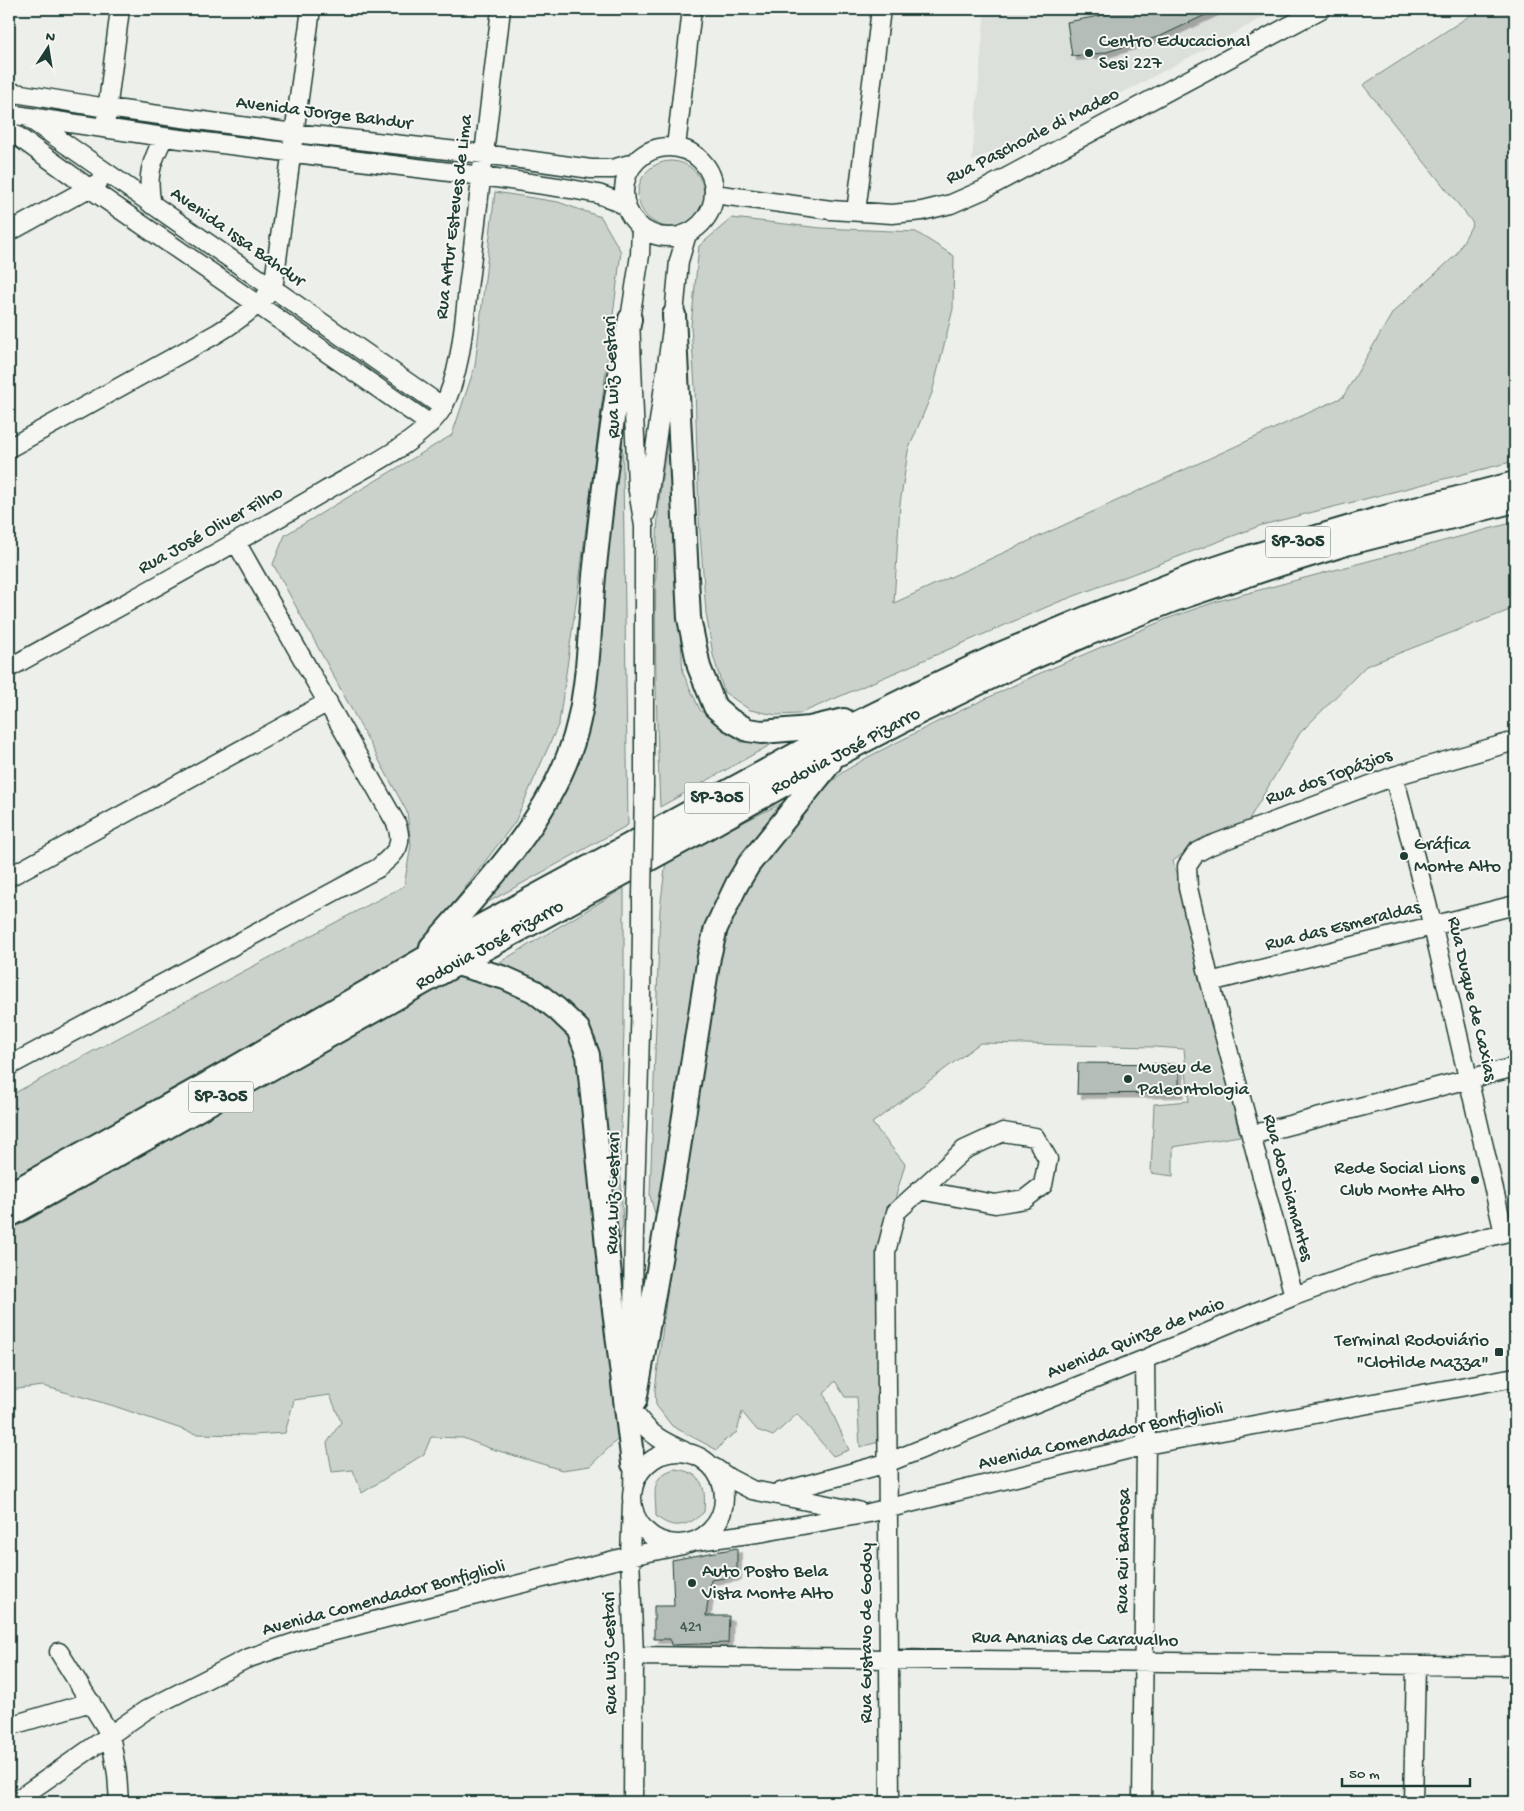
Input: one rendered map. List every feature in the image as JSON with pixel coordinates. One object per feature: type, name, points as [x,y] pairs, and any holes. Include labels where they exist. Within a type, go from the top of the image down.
[{"type":"main road","points":[[674,315],[689,618],[698,667],[715,707],[730,720],[748,730],[762,732],[810,728],[880,712]]},
{"type":"main road","points":[[419,960],[518,844],[540,812],[558,780],[570,750],[581,711],[603,481],[619,374],[630,319]]},
{"type":"main road","name":"Rodovia José Pizarro","points":[[9,1194],[212,1081],[419,960],[810,747],[1000,654],[1195,575],[1252,556],[1372,520],[1515,483]]},
{"type":"main road","name":"Rodovia José Pizarro","points":[[9,1216],[456,964],[837,755],[1014,666],[1174,600],[1346,544],[1515,501]]},
{"type":"main road","points":[[635,1408],[669,1212],[709,957],[716,928],[736,884],[749,864],[837,755]]},
{"type":"main road","points":[[456,964],[505,978],[534,991],[557,1009],[578,1030],[588,1055],[611,1286],[633,1464]]},
{"type":"street","points":[[105,127],[120,9]]},
{"type":"street","points":[[9,448],[216,334],[237,321],[273,289],[311,9]]},
{"type":"street","name":"Rua Artur Esteves de Lima","points":[[430,424],[443,407],[458,360],[501,9]]},
{"type":"street","points":[[676,147],[692,9]]},
{"type":"street","points":[[856,212],[881,9]]},
{"type":"street","name":"Rua Paschoale di Madeo","points":[[714,194],[831,210],[892,214],[922,211],[951,204],[983,190],[1321,9]]},
{"type":"street","name":"Avenida Jorge Bahdur","points":[[9,92],[107,108],[294,133],[484,154],[591,169],[612,169],[634,163]]},
{"type":"street","name":"Avenida Issa Bahdur","points":[[9,102],[16,114],[152,205],[443,407]]},
{"type":"street","points":[[16,114],[164,137],[482,176],[598,194],[626,206]]},
{"type":"street","points":[[9,130],[89,188],[430,424]]},
{"type":"street","points":[[152,205],[148,188],[149,178],[156,152],[164,137]]},
{"type":"street","points":[[676,147],[687,150],[707,166],[712,177],[713,203],[708,216],[699,226],[687,234],[663,236],[652,234],[632,218],[626,206],[624,191],[627,176],[634,163],[646,153],[660,148],[676,147]]},
{"type":"street","points":[[9,232],[89,188],[108,175]]},
{"type":"street","name":"Rua Luiz Cestari","points":[[633,1802],[634,1656],[630,1556],[635,1408],[632,1308],[642,957],[644,526],[637,485],[630,319],[640,255],[641,227]]},
{"type":"street","name":"Rua Luiz Cestari","points":[[644,526],[652,484],[661,402],[674,315],[679,261],[687,234]]},
{"type":"street","name":"Rua José Oliver Filho","points":[[9,668],[236,542],[387,455],[430,424]]},
{"type":"street","points":[[9,1066],[378,868],[394,854],[400,839],[396,823],[236,542]]},
{"type":"street","points":[[9,877],[328,702]]},
{"type":"street","name":"Rua dos Topázios","points":[[1188,888],[1187,866],[1196,854],[1209,846],[1394,776],[1515,741]]},
{"type":"street","name":"Rua Duque de Caxias","points":[[1394,776],[1433,926],[1467,1079],[1510,1231]]},
{"type":"street","name":"Rua dos Diamantes","points":[[1188,888],[1210,982],[1294,1296]]},
{"type":"street","name":"Rua das Esmeraldas","points":[[1210,982],[1515,905]]},
{"type":"street","points":[[1251,1135],[1515,1067]]},
{"type":"street","name":"Rua Gustavo de Godoy","points":[[890,1802],[886,1252],[896,1212],[919,1190],[964,1150],[1003,1132],[1035,1137],[1048,1158],[1043,1185],[1025,1199],[995,1204],[919,1190]]},
{"type":"street","name":"Avenida Quinze de Maio","points":[[774,1494],[887,1463],[1145,1359],[1294,1296],[1372,1268],[1510,1231]]},
{"type":"street","name":"Rua Rui Barbosa","points":[[1142,1802],[1146,1444],[1145,1359]]},
{"type":"street","name":"Avenida Comendador Bonfiglioli","points":[[14,1802],[146,1710],[246,1659],[311,1637],[630,1556],[690,1543],[887,1510],[1146,1444],[1515,1377]]},
{"type":"street","points":[[635,1408],[646,1429],[660,1440],[692,1454],[729,1478],[752,1490],[869,1513]]},
{"type":"street","points":[[692,1454],[681,1452],[668,1453],[655,1458],[645,1466],[637,1477],[632,1497],[636,1518],[644,1530],[655,1539],[668,1544],[690,1543],[709,1534],[718,1523],[724,1509],[725,1495],[722,1482],[708,1463]]},
{"type":"street","points":[[59,1652],[110,1734],[117,1774],[119,1802]]},
{"type":"street","name":"Rua Ananias de Caravalho","points":[[634,1656],[1515,1666]]},
{"type":"street","points":[[1413,1802],[1416,1665]]},
{"type":"street","points":[[9,1726],[91,1702]]},
{"type":"shaded area","name":"Centro Educacional Sesi 227","points":[[987,9],[1279,9],[1136,86],[972,161],[984,19]]},
{"type":"shaded area","points":[[1480,9],[1515,9],[1515,461],[1262,525],[1056,603],[799,714],[776,715],[750,710],[724,692],[713,655],[706,613],[699,519],[691,326],[699,246],[732,218],[821,228],[916,232],[954,256],[953,309],[932,393],[908,451],[900,504],[894,603],[1343,397],[1393,312],[1456,255],[1473,223],[1363,85]]},
{"type":"shaded area","points":[[671,161],[684,164],[694,171],[701,181],[704,194],[701,207],[694,217],[684,224],[671,227],[658,224],[648,217],[641,207],[638,194],[641,181],[648,171],[658,164]]},
{"type":"shaded area","points":[[495,192],[558,202],[601,217],[621,252],[580,575],[559,723],[515,822],[419,949],[9,1181],[9,1096],[404,886],[411,845],[407,812],[273,564],[285,535],[452,435],[475,366]]},
{"type":"shaded area","points":[[622,400],[628,825],[483,905],[577,760]]},
{"type":"shaded area","points":[[668,438],[683,673],[700,710],[741,742],[779,740],[660,807],[655,623],[658,513]]},
{"type":"shaded area","points":[[1515,522],[1515,608],[1366,666],[1300,733],[1248,821],[1201,840],[1173,861],[1240,1136],[1173,1147],[1173,1176],[1151,1173],[1154,1104],[1189,1101],[1184,1049],[980,1043],[872,1123],[905,1164],[877,1263],[879,1442],[860,1447],[857,1397],[845,1397],[835,1381],[824,1394],[849,1450],[833,1456],[797,1414],[773,1436],[757,1430],[742,1412],[737,1432],[724,1441],[717,1450],[672,1426],[656,1405],[655,1390],[678,1206],[719,955],[735,903],[765,856],[809,802],[843,772],[868,757],[1036,675],[1169,618],[1218,601]]},
{"type":"shaded area","points":[[790,799],[733,873],[657,1220],[650,1196],[660,909],[666,861]]},
{"type":"shaded area","points":[[624,888],[624,1028],[620,1162],[623,1225],[617,1247],[596,1039],[561,998],[521,972],[495,965]]},
{"type":"shaded area","points":[[460,975],[495,984],[538,1004],[571,1036],[581,1060],[597,1242],[618,1439],[590,1466],[562,1470],[489,1448],[463,1438],[431,1437],[424,1454],[362,1493],[353,1470],[332,1472],[327,1443],[341,1422],[330,1395],[294,1400],[285,1433],[253,1435],[196,1434],[111,1405],[43,1386],[9,1390],[9,1231]]},
{"type":"shaded area","points":[[674,1469],[691,1473],[697,1477],[701,1482],[704,1495],[704,1512],[693,1521],[681,1525],[669,1524],[656,1516],[655,1494],[657,1482],[666,1472]]},
{"type":"building","points":[[1117,9],[1218,9],[1161,36],[1103,53],[1072,56],[1067,22],[1099,16]]},
{"type":"building","name":"Museu de Paleontologia","points":[[1078,1063],[1179,1064],[1179,1093],[1077,1094]]},
{"type":"building","points":[[737,1548],[737,1576],[711,1580],[706,1616],[729,1616],[728,1643],[671,1645],[670,1639],[654,1639],[654,1606],[674,1606],[672,1560]]},
{"type":"place","name":"Centro Educacional Sesi 227","points":[[1089,53]]},
{"type":"place","name":"Gráfica Monte Alto","points":[[1404,856]]},
{"type":"place","name":"Museu de Paleontologia","points":[[1128,1079]]},
{"type":"place","name":"Rede Social Lions Club Monte Alto","points":[[1475,1180]]},
{"type":"place","name":"Terminal Rodoviário \"Clotilde Mazza\"","points":[[1499,1352]]},
{"type":"place","name":"Auto Posto Bela Vista Monte Alto","points":[[692,1583]]}]
